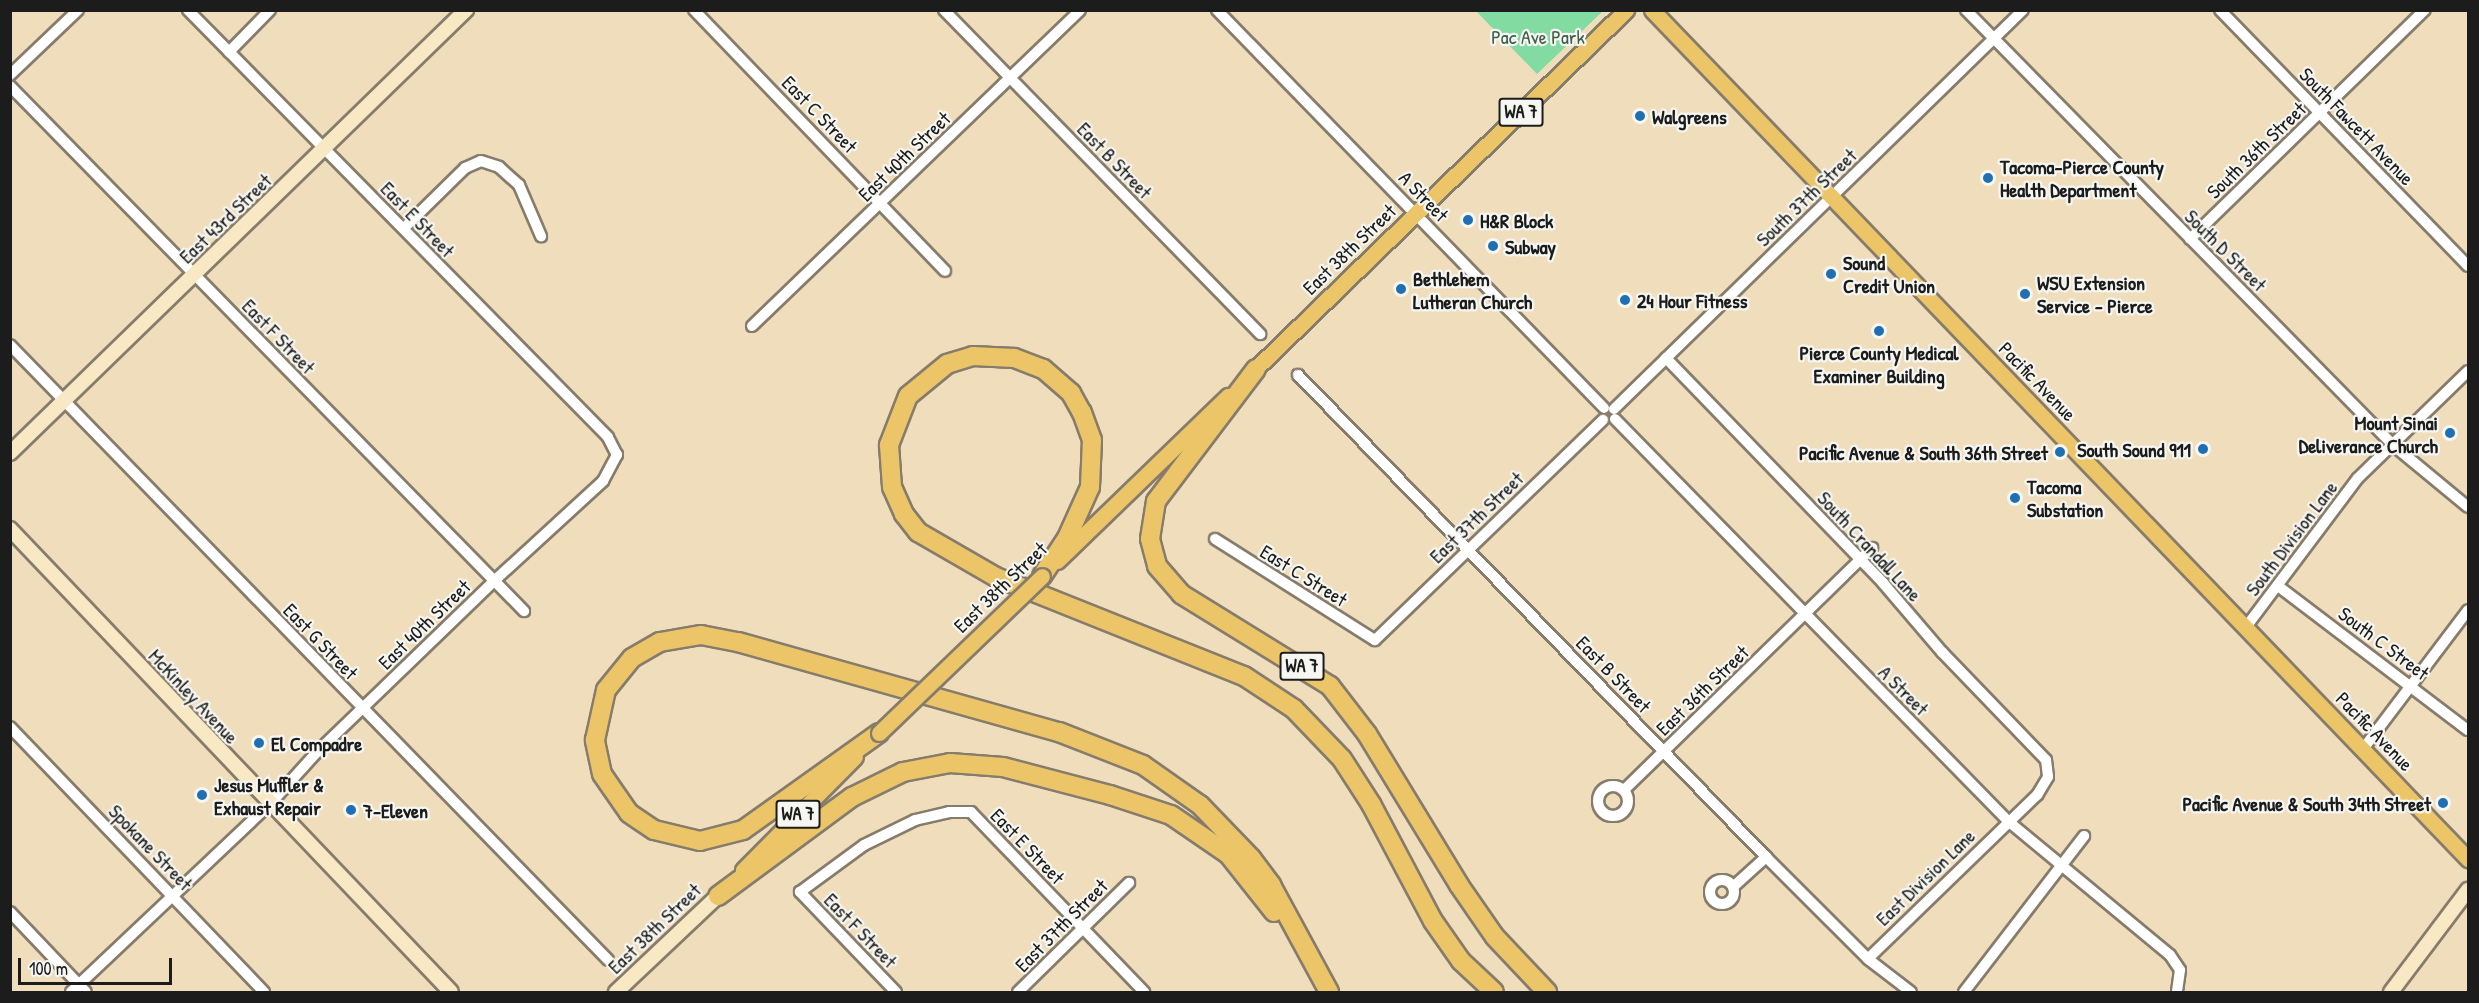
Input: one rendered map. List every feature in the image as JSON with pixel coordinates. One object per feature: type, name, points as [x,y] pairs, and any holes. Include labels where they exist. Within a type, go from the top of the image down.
[{"type":"highway","points":[[1042,576],[1066,538],[1090,487],[1092,440],[1082,413],[1071,393],[1043,369],[1014,358],[973,356],[947,364],[908,396],[889,445],[892,487],[904,514],[918,532],[996,577],[1244,676],[1294,710],[1342,759],[1371,804],[1433,921],[1461,961],[1494,993]]},
{"type":"highway","name":"WA 7","points":[[1256,369],[1156,501],[1150,539],[1157,566],[1180,594],[1330,686],[1368,734],[1489,928],[1547,993]]},
{"type":"highway","points":[[879,733],[743,830],[700,841],[654,830],[629,813],[602,774],[595,740],[606,690],[632,658],[660,642],[701,635],[738,642],[1059,732],[1143,765],[1200,805],[1251,858],[1270,885],[1328,993]]},
{"type":"highway","points":[[718,896],[832,810],[877,784],[927,765],[1003,767],[1148,806],[1202,833],[1248,875],[1328,993]]},
{"type":"main road","name":"East 43rd Street","points":[[10,453],[195,276],[466,10]]},
{"type":"main road","name":"WA 7","points":[[1415,213],[1626,10]]},
{"type":"main road","name":"Pacific Avenue","points":[[1652,10],[2469,859]]},
{"type":"main road","name":"East 38th Street","points":[[616,993],[718,896],[879,733],[1415,213]]},
{"type":"main road","name":"McKinley Avenue","points":[[10,529],[451,993]]},
{"type":"main road","points":[[2391,993],[2469,890]]},
{"type":"street","points":[[10,75],[78,10]]},
{"type":"street","name":"East E Street","points":[[188,10],[608,437],[617,455]]},
{"type":"street","points":[[229,52],[270,10]]},
{"type":"street","name":"East C Street","points":[[694,10],[945,271]]},
{"type":"street","name":"East B Street","points":[[944,10],[1260,334]]},
{"type":"street","name":"East 40th Street","points":[[752,326],[1080,10]]},
{"type":"street","name":"A Street","points":[[1217,10],[2008,821],[2165,950],[2180,970],[2177,993]]},
{"type":"street","name":"South D Street","points":[[1966,10],[2393,445],[2469,507]]},
{"type":"street","name":"South 37th Street","points":[[1611,412],[2023,10]]},
{"type":"street","name":"South Fawcett Avenue","points":[[2220,10],[2469,266]]},
{"type":"street","name":"South 36th Street","points":[[2190,239],[2425,10]]},
{"type":"street","name":"East F Street","points":[[10,86],[524,611]]},
{"type":"street","points":[[404,228],[465,168],[481,160],[500,167],[519,185],[541,236]]},
{"type":"street","name":"East G Street","points":[[10,345],[608,960]]},
{"type":"street","name":"South Crandall Lane","points":[[1666,358],[1861,560],[2046,760],[2048,777],[2042,789],[2008,821]]},
{"type":"street","name":"South Division Lane","points":[[2246,627],[2358,478],[2469,371]]},
{"type":"street","name":"East B Street","points":[[1298,375],[1766,857],[1868,959],[1911,993]]},
{"type":"street","name":"East 37th Street","points":[[1375,640],[1611,412]]},
{"type":"street","name":"East 40th Street","points":[[79,990],[172,896],[270,804],[362,709],[494,581],[603,481],[617,455]]},
{"type":"street","name":"East C Street","points":[[1215,539],[1375,640]]},
{"type":"street","points":[[1804,614],[1872,548]]},
{"type":"street","name":"South C Street","points":[[2278,586],[2469,730]]},
{"type":"street","points":[[2363,749],[2469,610]]},
{"type":"street","name":"East 36th Street","points":[[1624,790],[1804,614]]},
{"type":"street","name":"Spokane Street","points":[[10,727],[264,993]]},
{"type":"street","name":"East E Street","points":[[800,892],[864,845],[899,827],[933,814],[971,812],[1144,993]]},
{"type":"street","name":"East Division Lane","points":[[1868,959],[2008,821]]},
{"type":"street","points":[[1964,993],[2084,836]]},
{"type":"street","points":[[1733,887],[1766,857]]},
{"type":"street","name":"East 37th Street","points":[[1018,993],[1129,883]]},
{"type":"street","name":"East F Street","points":[[800,892],[896,993]]},
{"type":"street","points":[[10,912],[79,990]]},
{"type":"green space","name":"Pac Ave Park","points":[[1476,11],[1603,11],[1537,74]]},
{"type":"place","name":"Walgreens","points":[[1640,116]]},
{"type":"place","name":"Tacoma-Pierce County Health Department","points":[[1988,178]]},
{"type":"place","name":"H&R Block","points":[[1468,220]]},
{"type":"place","name":"Subway","points":[[1493,246]]},
{"type":"place","name":"Sound Credit Union","points":[[1831,274]]},
{"type":"place","name":"Bethlehem Lutheran Church","points":[[1401,289]]},
{"type":"place","name":"WSU Extension Service - Pierce","points":[[2025,294]]},
{"type":"place","name":"24 Hour Fitness","points":[[1625,300]]},
{"type":"place","name":"Pierce County Medical Examiner Building","points":[[1879,331]]},
{"type":"place","name":"Mount Sinai Deliverance Church","points":[[2450,433]]},
{"type":"place","name":"South Sound 911","points":[[2203,449]]},
{"type":"place","name":"Pacific Avenue & South 36th Street","points":[[2060,452]]},
{"type":"place","name":"Tacoma Substation","points":[[2015,498]]},
{"type":"place","name":"El Compadre","points":[[259,743]]},
{"type":"place","name":"Jesus Muffler & Exhaust Repair","points":[[202,795]]},
{"type":"place","name":"Pacific Avenue & South 34th Street","points":[[2443,803]]},
{"type":"place","name":"7-Eleven","points":[[351,810]]}]
